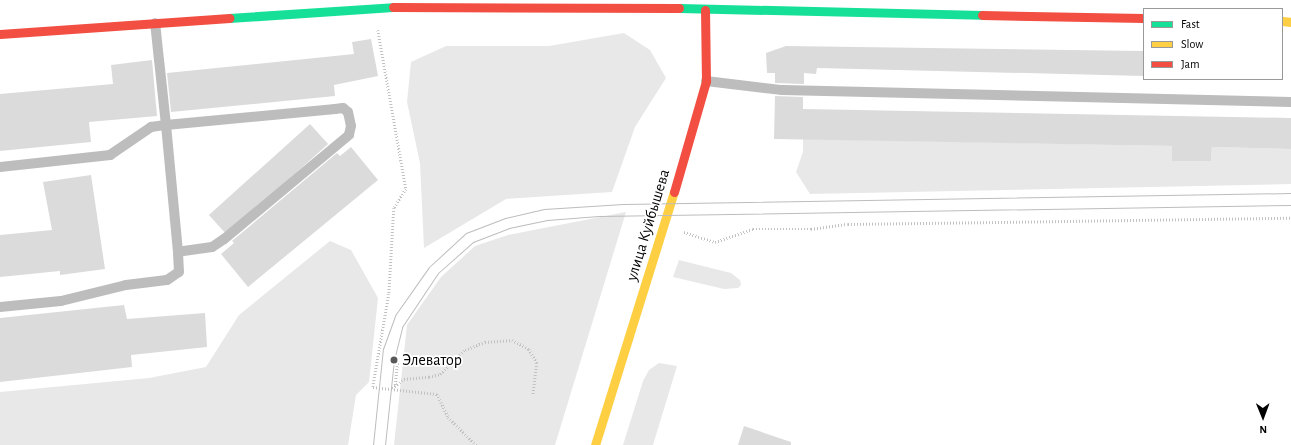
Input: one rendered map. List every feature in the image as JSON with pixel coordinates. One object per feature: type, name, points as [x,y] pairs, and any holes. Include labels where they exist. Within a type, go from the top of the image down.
[{"type":"main road","points":[[0,34],[408,6],[559,6],[1143,18]]},
{"type":"main road","name":"улица Куйбышева","points":[[595,445],[664,225],[706,81],[705,10]]},
{"type":"lane","points":[[0,307],[61,301],[126,285],[167,280],[179,272],[155,23]]},
{"type":"lane","points":[[706,81],[782,90],[1291,102]]},
{"type":"lane","points":[[0,167],[110,155],[151,127],[343,108],[348,112],[351,126],[346,139],[224,239],[212,247],[178,252]]},
{"type":"path","points":[[378,30],[406,189],[394,208],[389,294],[373,387],[436,394],[448,417],[476,445]]},
{"type":"path","points":[[664,225],[715,242],[753,229],[812,229],[848,224],[1291,218]]},
{"type":"path","points":[[391,388],[404,379],[429,377],[440,374],[465,350],[485,342],[512,340],[529,349],[537,363],[533,394]]},
{"type":"path","points":[[395,386],[398,358]]},
{"type":"shaded area","points":[[624,33],[650,50],[666,78],[635,127],[612,192],[506,199],[424,248],[420,163],[407,102],[411,62],[446,46],[549,46]]},
{"type":"shaded area","points":[[803,139],[1172,146],[1173,161],[1211,161],[1212,147],[1291,149],[1291,184],[810,194],[796,172],[803,152]]},
{"type":"shaded area","points":[[626,212],[555,445],[394,445],[407,325],[441,277],[475,246],[508,235]]},
{"type":"shaded area","points":[[330,241],[351,250],[378,298],[369,382],[356,395],[348,445],[0,445],[0,392],[149,378],[206,367],[239,315]]},
{"type":"shaded area","points":[[679,260],[731,273],[740,280],[741,285],[738,288],[724,289],[673,277]]},
{"type":"shaded area","points":[[659,363],[677,366],[653,445],[623,445],[643,381],[649,370]]},
{"type":"building","points":[[371,39],[378,76],[334,85],[335,96],[171,112],[167,73],[354,54],[352,42]]},
{"type":"building","points":[[786,46],[1143,51],[1143,76],[817,68],[816,74],[804,73],[804,84],[775,83],[775,73],[767,73],[766,53]]},
{"type":"building","points":[[152,60],[157,116],[89,122],[91,142],[0,151],[0,94],[113,84],[111,65]]},
{"type":"building","points":[[775,96],[803,97],[803,109],[1291,118],[1291,149],[1212,147],[1211,161],[1172,161],[1172,146],[774,139]]},
{"type":"building","points":[[310,124],[328,144],[227,235],[209,215]]},
{"type":"building","points":[[351,147],[378,180],[248,287],[221,254],[234,243],[232,241],[337,153],[340,156]]},
{"type":"building","points":[[91,175],[105,269],[60,275],[60,271],[0,277],[0,235],[52,230],[43,182]]},
{"type":"building","points":[[124,305],[127,319],[205,313],[207,347],[131,355],[132,367],[0,382],[0,318]]},
{"type":"building","points":[[744,426],[791,442],[791,445],[738,445]]},
{"type":"tram line","points":[[373,445],[383,349],[396,314],[429,267],[466,233],[505,218],[544,209],[623,204],[1291,193]]},
{"type":"tram line","points":[[385,445],[394,360],[402,327],[438,273],[473,242],[509,228],[547,220],[599,216],[1291,205]]},
{"type":"traffic: fast","points":[[229,18],[393,7]]},
{"type":"traffic: fast","points":[[679,8],[982,15]]},
{"type":"traffic: slow","points":[[1283,21],[1291,22]]},
{"type":"traffic: slow","points":[[595,445],[674,192]]},
{"type":"traffic: jam","points":[[393,7],[679,8]]},
{"type":"traffic: jam","points":[[674,192],[706,81],[705,10]]},
{"type":"traffic: jam","points":[[982,15],[1143,18]]},
{"type":"traffic: jam","points":[[0,34],[229,18]]},
{"type":"place","name":"Элеватор","points":[[394,360]]}]
